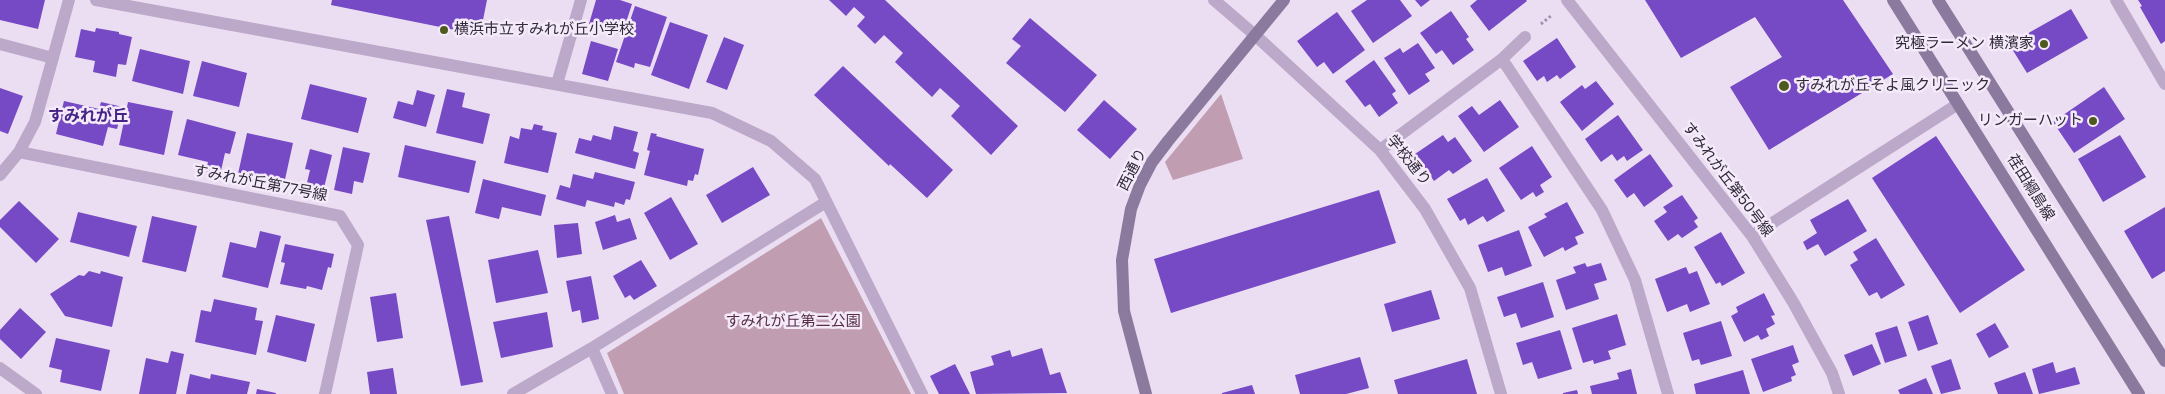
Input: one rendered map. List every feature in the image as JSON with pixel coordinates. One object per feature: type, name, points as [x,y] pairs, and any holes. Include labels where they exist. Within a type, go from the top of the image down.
[{"type":"main road","name":"西通り","points":[[1146,394],[1124,311],[1122,260],[1131,209],[1140,185],[1152,162],[1284,0]]},
{"type":"main road","name":"荏田綱島線","points":[[1893,0],[2139,394]]},
{"type":"main road","name":"荏田綱島線","points":[[1938,0],[2165,361]]},
{"type":"street","points":[[0,175],[19,152],[35,122],[69,0]]},
{"type":"street","points":[[96,0],[712,113],[771,141],[815,179],[922,394]]},
{"type":"street","points":[[558,84],[581,0]]},
{"type":"street","name":"学校通り","points":[[1214,0],[1255,35],[1380,150],[1425,209],[1470,288],[1501,394]]},
{"type":"street","points":[[2116,0],[2165,84]]},
{"type":"street","name":"すみれが丘第50号線","points":[[1568,1],[1752,236],[1793,302],[1832,373],[1838,394]]},
{"type":"street","points":[[1380,150],[1502,59],[1525,37]]},
{"type":"street","points":[[0,44],[53,58]]},
{"type":"street","points":[[1502,59],[1602,210],[1635,280],[1668,394]]},
{"type":"street","points":[[1752,236],[1958,104]]},
{"type":"street","name":"すみれが丘第77号線","points":[[19,152],[340,216],[358,245],[325,394]]},
{"type":"street","points":[[513,394],[592,348],[826,202]]},
{"type":"street","points":[[592,348],[612,394]]},
{"type":"street","points":[[0,368],[36,394]]},
{"type":"path","points":[[1525,37],[1568,1]]},
{"type":"green space","points":[[1221,94],[1243,159],[1173,180],[1165,162]]},
{"type":"green space","name":"すみれが丘第二公園","points":[[821,218],[911,394],[624,394],[607,353]]},
{"type":"building","points":[[0,0],[45,0],[38,29],[0,20]]},
{"type":"building","points":[[332,0],[487,0],[480,35],[331,5]]},
{"type":"building","points":[[596,0],[620,0],[632,4],[622,35],[589,24]]},
{"type":"building","points":[[829,0],[885,0],[1018,126],[991,155],[951,116],[960,106],[940,88],[932,97],[895,62],[903,53],[884,35],[875,44],[857,26],[865,17],[854,7],[846,16]]},
{"type":"building","points":[[1367,0],[1400,0],[1412,16],[1373,43],[1351,11]]},
{"type":"building","points":[[1415,0],[1430,0],[1421,7]]},
{"type":"building","points":[[1477,0],[1527,1],[1489,31],[1470,6]]},
{"type":"building","points":[[1645,0],[1843,0],[1893,74],[1769,150],[1730,87],[1782,57],[1755,17],[1681,58]]},
{"type":"building","points":[[2138,0],[2165,0],[2165,41],[2161,44],[2140,7],[2142,6]]},
{"type":"building","points":[[635,6],[667,17],[650,67],[635,63],[634,68],[616,62]]},
{"type":"building","points":[[2071,9],[2088,38],[2027,73],[2009,44]]},
{"type":"building","points":[[1451,11],[1469,37],[1466,39],[1474,50],[1453,65],[1442,50],[1436,54],[1420,33]]},
{"type":"building","points":[[1337,12],[1365,50],[1333,74],[1324,62],[1317,67],[1297,41]]},
{"type":"building","points":[[1030,18],[1097,75],[1065,112],[1006,63],[1021,46],[1012,39]]},
{"type":"building","points":[[670,22],[708,35],[689,89],[651,75]]},
{"type":"building","points":[[96,28],[119,32],[119,34],[132,37],[126,65],[118,64],[116,77],[93,72],[95,61],[75,57],[81,29],[95,32]]},
{"type":"building","points":[[724,37],[744,45],[727,90],[706,82]]},
{"type":"building","points":[[1557,38],[1576,67],[1560,79],[1557,75],[1547,82],[1544,76],[1537,81],[1523,61]]},
{"type":"building","points":[[591,41],[618,49],[608,81],[582,74]]},
{"type":"building","points":[[1418,43],[1435,68],[1425,74],[1430,81],[1409,95],[1384,58],[1400,48],[1403,53]]},
{"type":"building","points":[[140,49],[190,61],[183,94],[132,81]]},
{"type":"building","points":[[1374,60],[1396,91],[1392,94],[1398,103],[1379,117],[1370,104],[1365,107],[1345,81]]},
{"type":"building","points":[[202,61],[247,73],[239,107],[193,96]]},
{"type":"building","points":[[843,66],[953,170],[927,198],[890,164],[889,166],[814,95]]},
{"type":"building","points":[[1596,81],[1614,104],[1582,131],[1560,102],[1582,85],[1585,89]]},
{"type":"building","points":[[310,84],[367,98],[358,133],[301,119]]},
{"type":"building","points":[[2104,87],[2125,119],[2074,153],[2053,122]]},
{"type":"building","points":[[0,88],[23,96],[8,134],[0,131]]},
{"type":"building","points":[[447,89],[465,93],[462,107],[490,114],[483,144],[436,133]]},
{"type":"building","points":[[417,90],[435,95],[426,127],[393,118],[398,101],[413,105]]},
{"type":"building","points":[[1104,100],[1137,129],[1110,159],[1077,130]]},
{"type":"building","points":[[1500,100],[1519,127],[1484,152],[1458,116],[1472,106],[1479,115]]},
{"type":"building","points":[[64,101],[99,109],[101,102],[123,107],[117,129],[108,127],[103,146],[56,134]]},
{"type":"building","points":[[128,102],[173,111],[164,155],[119,145]]},
{"type":"building","points":[[1618,115],[1643,150],[1627,161],[1624,156],[1617,161],[1612,154],[1601,162],[1585,139]]},
{"type":"building","points":[[187,119],[236,132],[230,154],[225,153],[220,175],[206,171],[208,162],[178,155]]},
{"type":"building","points":[[534,124],[543,126],[542,130],[557,133],[548,173],[504,163],[510,136],[519,139],[521,128],[532,130]]},
{"type":"building","points":[[614,126],[638,132],[633,151],[639,153],[635,169],[575,153],[579,138],[591,141],[593,135],[611,140]]},
{"type":"building","points":[[247,133],[293,143],[284,184],[238,174]]},
{"type":"building","points":[[651,133],[704,149],[698,175],[695,174],[693,181],[688,180],[687,186],[644,175],[650,151],[647,150]]},
{"type":"building","points":[[1443,135],[1448,142],[1455,137],[1472,161],[1453,174],[1449,170],[1434,181],[1415,154]]},
{"type":"building","points":[[2120,135],[2146,177],[2103,202],[2078,159]]},
{"type":"building","points":[[1936,136],[2025,270],[1960,313],[1872,178]]},
{"type":"building","points":[[405,145],[476,161],[469,193],[398,177]]},
{"type":"building","points":[[1532,146],[1552,177],[1540,185],[1544,192],[1536,197],[1533,192],[1521,200],[1499,168]]},
{"type":"building","points":[[343,147],[370,153],[363,183],[354,181],[352,194],[334,190]]},
{"type":"building","points":[[310,149],[332,155],[323,192],[306,187],[310,170],[305,169]]},
{"type":"building","points":[[1650,154],[1673,186],[1644,207],[1634,193],[1627,198],[1614,180]]},
{"type":"building","points":[[753,167],[770,195],[722,223],[706,195]]},
{"type":"building","points":[[595,172],[635,182],[630,200],[626,199],[624,205],[615,202],[614,207],[587,200],[585,207],[556,199],[560,185],[570,188],[573,174],[593,179]]},
{"type":"building","points":[[1487,178],[1505,211],[1487,222],[1483,216],[1468,225],[1465,218],[1460,221],[1447,199]]},
{"type":"building","points":[[483,179],[546,195],[541,216],[502,207],[499,219],[475,213]]},
{"type":"building","points":[[1379,190],[1396,243],[1171,313],[1154,259]]},
{"type":"building","points":[[1682,195],[1698,218],[1694,221],[1698,227],[1682,238],[1678,234],[1668,241],[1654,221],[1667,212],[1663,207]]},
{"type":"building","points":[[671,197],[698,244],[670,260],[644,213]]},
{"type":"building","points":[[1848,199],[1867,231],[1825,256],[1818,244],[1807,250],[1803,242],[1817,233],[1810,220]]},
{"type":"building","points":[[19,201],[59,239],[36,263],[0,227],[0,220]]},
{"type":"building","points":[[1567,202],[1584,233],[1575,237],[1578,244],[1565,251],[1563,247],[1544,257],[1528,227],[1547,217],[1544,214]]},
{"type":"building","points":[[2165,207],[2165,271],[2152,279],[2124,231]]},
{"type":"building","points":[[78,212],[137,226],[129,257],[70,242]]},
{"type":"building","points":[[615,215],[617,222],[630,218],[637,239],[603,250],[595,222]]},
{"type":"building","points":[[152,216],[197,226],[186,272],[142,262]]},
{"type":"building","points":[[449,216],[483,382],[461,386],[426,220]]},
{"type":"building","points":[[578,223],[582,254],[557,258],[554,225]]},
{"type":"building","points":[[1519,230],[1532,266],[1505,276],[1502,267],[1488,272],[1478,245]]},
{"type":"building","points":[[260,231],[281,236],[268,288],[222,277],[230,242],[256,248]]},
{"type":"building","points":[[1721,232],[1745,273],[1722,286],[1720,282],[1716,284],[1694,247]]},
{"type":"building","points":[[1876,238],[1905,285],[1881,299],[1877,292],[1869,296],[1850,265],[1858,260],[1853,252]]},
{"type":"building","points":[[285,244],[334,254],[331,268],[328,267],[322,290],[307,286],[306,289],[280,284],[285,263],[281,262]]},
{"type":"building","points":[[538,250],[548,293],[496,303],[488,260]]},
{"type":"building","points":[[641,260],[657,286],[634,300],[630,295],[625,298],[613,276]]},
{"type":"building","points":[[1585,263],[1587,267],[1601,263],[1607,280],[1594,284],[1599,299],[1566,310],[1556,280],[1576,273],[1573,267]]},
{"type":"building","points":[[1686,267],[1689,274],[1697,271],[1710,304],[1690,312],[1687,304],[1667,312],[1655,279]]},
{"type":"building","points":[[89,271],[100,274],[101,271],[123,277],[112,327],[65,316],[50,294],[79,275],[84,276]]},
{"type":"building","points":[[591,276],[599,319],[582,323],[580,310],[572,312],[566,281]]},
{"type":"building","points":[[1543,282],[1554,317],[1521,328],[1516,313],[1504,317],[1497,297]]},
{"type":"building","points":[[1431,290],[1440,319],[1392,332],[1384,304]]},
{"type":"building","points":[[396,293],[403,338],[377,342],[370,297]]},
{"type":"building","points":[[1764,293],[1775,315],[1771,316],[1775,324],[1766,329],[1769,336],[1761,340],[1758,335],[1744,342],[1731,316],[1738,312],[1736,307]]},
{"type":"building","points":[[214,299],[257,308],[255,320],[263,321],[256,355],[195,342],[201,310],[211,312]]},
{"type":"building","points":[[20,308],[46,332],[21,359],[0,339],[0,330]]},
{"type":"building","points":[[547,312],[553,347],[501,358],[493,322]]},
{"type":"building","points":[[1617,314],[1626,345],[1608,351],[1611,359],[1594,364],[1593,360],[1583,363],[1572,328]]},
{"type":"building","points":[[276,315],[315,324],[306,362],[267,352]]},
{"type":"building","points":[[1928,315],[1938,344],[1918,351],[1908,322]]},
{"type":"building","points":[[1721,321],[1732,356],[1701,365],[1699,359],[1692,361],[1683,333]]},
{"type":"building","points":[[1995,323],[2009,347],[1989,358],[1976,334]]},
{"type":"building","points":[[1897,326],[1907,356],[1885,363],[1875,333]]},
{"type":"building","points":[[1560,330],[1572,369],[1538,379],[1532,362],[1523,365],[1516,343]]},
{"type":"building","points":[[56,338],[110,350],[101,391],[60,382],[62,370],[49,367]]},
{"type":"building","points":[[1872,344],[1881,364],[1853,376],[1844,355]]},
{"type":"building","points":[[1793,345],[1799,362],[1792,365],[1796,375],[1791,377],[1792,381],[1763,392],[1751,359]]},
{"type":"building","points":[[1042,348],[1050,375],[1060,372],[1067,393],[976,394],[970,372],[994,365],[991,356],[1010,350],[1012,357]]},
{"type":"building","points":[[171,351],[184,354],[176,394],[139,394],[146,358],[168,363]]},
{"type":"building","points":[[1360,357],[1369,388],[1346,394],[1300,394],[1295,375]]},
{"type":"building","points":[[1467,359],[1477,394],[1398,394],[1394,380]]},
{"type":"building","points":[[1951,359],[1961,389],[1941,394],[1931,366]]},
{"type":"building","points":[[2053,362],[2056,373],[2075,367],[2080,384],[2039,394],[2032,369]]},
{"type":"building","points":[[955,364],[970,394],[939,394],[930,376]]},
{"type":"building","points":[[393,368],[397,394],[370,394],[367,372]]},
{"type":"building","points":[[1631,369],[1637,394],[1592,394],[1590,386],[1619,379],[1617,373]]},
{"type":"building","points":[[1743,370],[1750,394],[1696,394],[1694,384]]},
{"type":"building","points":[[2025,372],[2033,394],[1998,394],[1994,383]]},
{"type":"building","points":[[190,374],[210,379],[211,374],[250,382],[247,394],[186,394]]},
{"type":"building","points":[[1926,378],[1933,394],[1900,394],[1898,390]]},
{"type":"building","points":[[1252,385],[1255,394],[1222,394],[1222,393]]},
{"type":"building","points":[[257,389],[276,393],[276,394],[256,394]]},
{"type":"building","points":[[1577,390],[1578,394],[1563,394],[1563,393]]},
{"type":"place","name":"横浜市立すみれが丘小学校","points":[[444,30]]},
{"type":"place","name":"究極ラーメン 横濱家","points":[[2044,44]]},
{"type":"place","name":"すみれが丘そよ風クリニック","points":[[1784,86]]},
{"type":"place","name":"リンガーハット","points":[[2093,121]]},
{"type":"district","name":"すみれが丘","points":[[88,117]]}]
